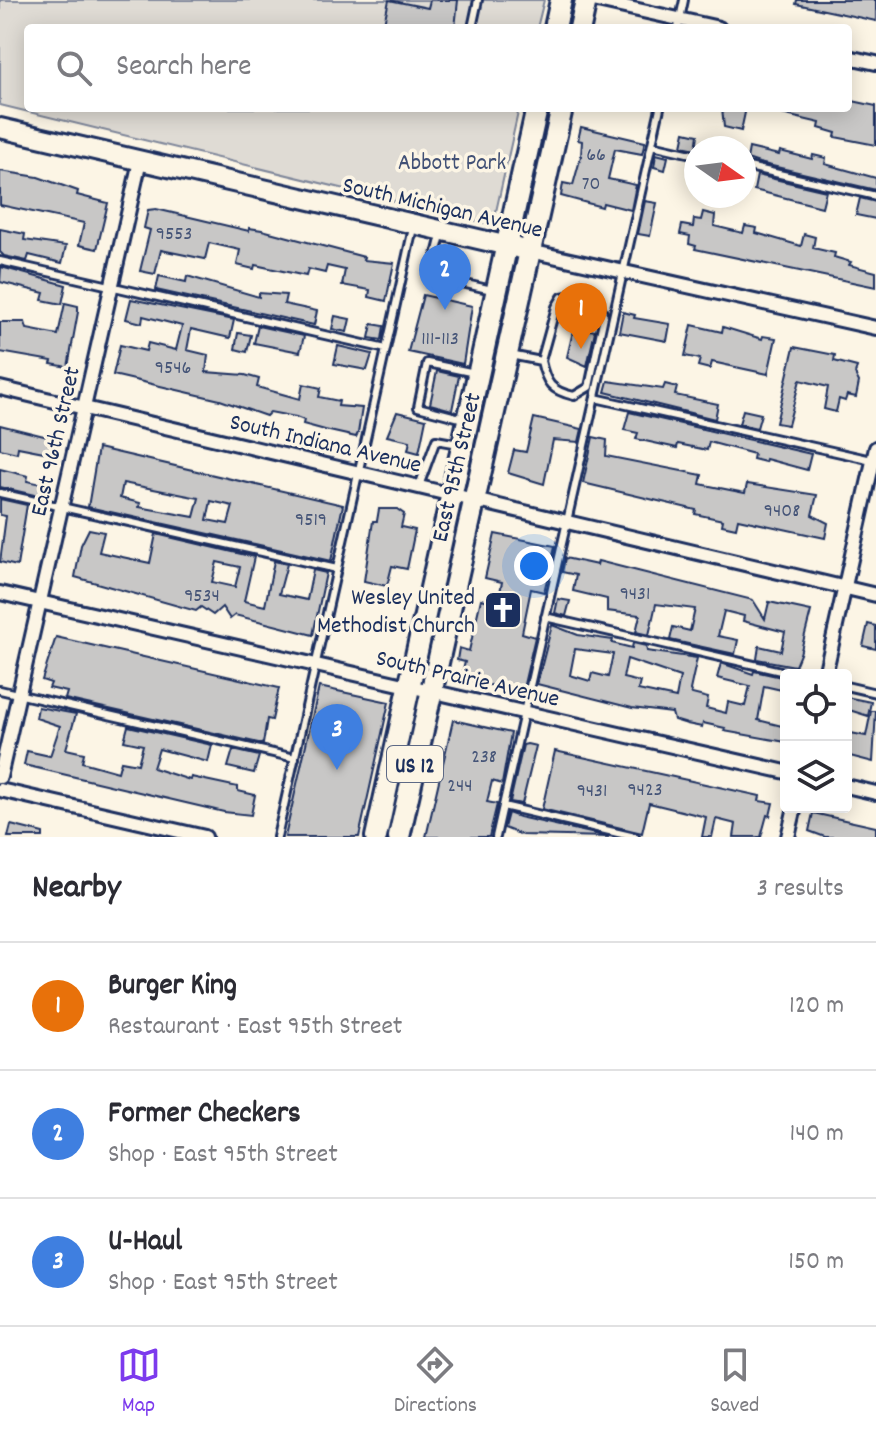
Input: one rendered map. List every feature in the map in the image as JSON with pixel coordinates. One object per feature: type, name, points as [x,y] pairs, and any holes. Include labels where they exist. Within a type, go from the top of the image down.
[{"type":"main road","points":[[556,24],[561,0]]},
{"type":"main road","points":[[581,24],[586,0]]},
{"type":"main road","name":"East 95th Street","points":[[376,837],[536,112]]},
{"type":"main road","name":"East 95th Street","points":[[399,837],[561,112]]},
{"type":"main road","name":"South Michigan Avenue","points":[[0,128],[530,251]]},
{"type":"street","points":[[593,0],[679,24]]},
{"type":"street","points":[[852,58],[876,63]]},
{"type":"street","name":"East 96th Street","points":[[0,777],[140,161]]},
{"type":"street","name":"South Michigan Avenue","points":[[530,251],[876,328]]},
{"type":"street","name":"South Indiana Avenue","points":[[0,388],[876,595]]},
{"type":"street","points":[[826,669],[875,457]]},
{"type":"street","name":"South Prairie Avenue","points":[[0,593],[780,771]]},
{"type":"street","points":[[852,787],[876,793]]},
{"type":"street","points":[[0,790],[205,837]]},
{"type":"street","points":[[788,837],[794,813]]},
{"type":"lane","points":[[473,24],[478,0]]},
{"type":"lane","points":[[679,24],[684,0]]},
{"type":"lane","points":[[496,837],[659,112]]},
{"type":"lane","points":[[652,145],[684,152]]},
{"type":"lane","points":[[756,169],[876,196]]},
{"type":"lane","points":[[277,837],[414,225]]},
{"type":"lane","points":[[442,231],[431,276],[497,291]]},
{"type":"lane","points":[[0,261],[386,349]]},
{"type":"lane","points":[[573,295],[599,303],[604,316],[589,387],[574,396],[557,392],[545,382],[541,361],[556,307],[562,297],[573,295]]},
{"type":"lane","points":[[507,355],[541,361]]},
{"type":"lane","points":[[468,420],[418,407],[427,363],[478,374]]},
{"type":"lane","points":[[595,398],[875,457]]},
{"type":"lane","points":[[419,487],[436,440],[462,445]]},
{"type":"lane","points":[[0,493],[337,569]]},
{"type":"lane","points":[[545,617],[780,671]]},
{"type":"lane","points":[[852,687],[876,693]]},
{"type":"lane","points":[[0,690],[295,758]]},
{"type":"lane","points":[[503,806],[635,837]]},
{"type":"green space","name":"Abbott Park","points":[[0,0],[544,0],[538,24],[24,24],[24,111],[0,105]]},
{"type":"green space","name":"Abbott Park","points":[[29,112],[518,112],[493,225]]},
{"type":"building","points":[[389,0],[428,8],[430,0],[458,0],[455,24],[384,24]]},
{"type":"building","points":[[797,0],[876,0],[876,21],[796,4]]},
{"type":"building","points":[[852,101],[876,106],[876,145],[835,137],[836,133],[819,128],[820,123],[773,112],[852,112]]},
{"type":"building","points":[[722,112],[745,112],[741,131],[724,127]]},
{"type":"building","points":[[581,127],[645,142],[642,154],[615,149],[608,179],[636,185],[631,210],[603,203],[602,207],[561,196],[563,183],[573,185],[581,156],[582,141],[578,140]]},
{"type":"building","points":[[756,150],[779,155],[780,151],[812,159],[813,155],[826,158],[825,164],[876,178],[876,190],[756,162]]},
{"type":"building","points":[[656,154],[668,157],[665,170],[654,167]]},
{"type":"building","points":[[0,171],[38,177],[78,191],[77,195],[108,203],[97,249],[79,245],[84,223],[0,205]]},
{"type":"building","points":[[757,175],[826,191],[822,207],[756,190]]},
{"type":"building","points":[[860,198],[876,202],[876,219],[856,215]]},
{"type":"building","points":[[645,201],[657,203],[650,236],[638,234]]},
{"type":"building","points":[[156,209],[249,231],[249,228],[262,230],[364,257],[363,260],[394,263],[386,301],[369,297],[370,290],[342,285],[345,270],[327,266],[325,273],[308,269],[306,276],[255,265],[254,269],[237,265],[240,250],[209,243],[205,259],[161,250],[155,274],[140,271],[150,230],[144,228],[148,210]]},
{"type":"building","points":[[703,212],[715,215],[714,226],[743,233],[745,226],[757,228],[756,233],[801,246],[804,234],[815,237],[813,248],[835,253],[834,257],[851,262],[849,265],[876,272],[876,287],[695,249],[696,246],[689,244],[690,236],[680,234],[682,225],[693,227],[694,219],[701,220]]},
{"type":"building","points":[[0,229],[25,234],[24,240],[66,246],[62,263],[29,255],[27,261],[4,256],[0,252]]},
{"type":"building","points":[[1,267],[66,285],[62,304],[42,300],[44,293],[0,282]]},
{"type":"building","points":[[159,276],[186,282],[187,276],[259,297],[259,293],[286,295],[284,304],[317,311],[314,325],[156,290]]},
{"type":"building","points":[[423,295],[472,306],[463,364],[408,352]]},
{"type":"building","points":[[131,299],[234,320],[230,338],[191,329],[187,350],[208,355],[206,372],[259,379],[257,387],[300,399],[303,384],[321,388],[319,397],[339,401],[338,406],[362,408],[356,437],[303,424],[304,420],[296,417],[270,412],[266,416],[220,400],[113,375],[120,345],[146,351],[148,343],[176,350],[182,326],[143,316],[142,323],[126,319]]},
{"type":"building","points":[[65,303],[78,306],[68,367],[51,364],[52,361],[0,352],[0,322],[25,322],[27,329],[58,335]]},
{"type":"building","points":[[623,312],[635,315],[634,318],[670,324],[667,341],[619,332]]},
{"type":"building","points":[[335,316],[350,319],[347,332],[332,329]]},
{"type":"building","points":[[372,324],[384,326],[382,340],[369,338]]},
{"type":"building","points":[[692,325],[722,332],[723,327],[762,339],[763,336],[776,338],[768,374],[712,362],[710,369],[698,366],[700,359],[685,356]]},
{"type":"building","points":[[258,326],[304,336],[300,352],[254,343]]},
{"type":"building","points":[[574,327],[595,331],[587,366],[567,357]]},
{"type":"building","points":[[238,333],[251,335],[247,352],[235,349]]},
{"type":"building","points":[[338,346],[372,354],[367,370],[334,364]]},
{"type":"building","points":[[794,347],[835,355],[834,361],[857,367],[855,374],[859,382],[856,397],[847,395],[845,401],[839,399],[836,412],[824,409],[828,387],[800,380],[788,425],[776,423]]},
{"type":"building","points":[[437,371],[459,376],[452,410],[430,404]]},
{"type":"building","points":[[608,381],[663,389],[665,384],[677,387],[675,395],[718,404],[715,419],[605,392]]},
{"type":"building","points":[[743,410],[761,414],[757,428],[739,424]]},
{"type":"building","points":[[397,412],[426,419],[419,453],[408,450],[410,441],[387,436]]},
{"type":"building","points":[[629,412],[811,454],[807,470],[766,459],[765,462],[753,459],[754,454],[709,442],[707,450],[678,444],[677,448],[636,439],[638,433],[624,430]]},
{"type":"building","points":[[534,418],[582,429],[579,442],[553,440],[544,484],[508,473],[514,450],[526,452]]},
{"type":"building","points":[[0,425],[52,438],[49,453],[18,447],[17,453],[0,449]]},
{"type":"building","points":[[593,437],[607,440],[606,456],[702,475],[700,484],[745,493],[747,484],[817,495],[812,515],[828,523],[825,538],[738,519],[736,528],[722,525],[723,520],[695,514],[696,510],[583,483]]},
{"type":"building","points":[[98,448],[343,505],[331,561],[88,507]],"holes":[[[123,483],[199,498],[194,517],[139,507],[140,503],[120,498]],[[211,501],[233,506],[228,524],[207,520]]]},
{"type":"building","points":[[0,469],[28,476],[27,481],[46,485],[43,497],[0,487]]},
{"type":"building","points":[[0,499],[27,505],[17,566],[0,562],[6,516],[0,515]]},
{"type":"building","points":[[379,509],[397,509],[404,514],[401,527],[415,530],[407,569],[392,566],[387,586],[364,581],[373,521],[377,521]]},
{"type":"building","points":[[89,529],[104,532],[99,552],[150,563],[156,534],[254,557],[244,601],[265,606],[274,561],[287,564],[279,594],[307,600],[313,570],[326,573],[313,635],[235,615],[230,619],[222,607],[213,615],[201,607],[196,611],[75,577],[81,545]],"holes":[[[217,562],[240,567],[235,587],[212,582]]]},
{"type":"building","points":[[495,534],[555,546],[544,592],[531,589],[522,633],[535,637],[522,693],[461,678],[465,662],[457,660],[459,648],[469,651],[481,599],[498,603],[502,582],[485,578]]},
{"type":"building","points":[[565,558],[597,565],[598,561],[753,600],[765,619],[769,602],[811,611],[795,666],[757,659],[759,646],[781,651],[785,632],[743,621],[744,616],[724,611],[718,636],[738,640],[735,654],[670,640],[673,627],[690,631],[695,609],[656,604],[649,635],[636,632],[640,615],[607,611],[607,599],[573,591],[576,575],[562,572]]},
{"type":"building","points":[[558,599],[570,601],[566,616],[555,613]]},
{"type":"building","points":[[868,624],[876,626],[876,649],[863,646]]},
{"type":"building","points":[[552,625],[578,635],[613,640],[612,643],[632,648],[633,643],[646,646],[647,651],[697,658],[690,690],[692,694],[708,698],[706,708],[726,713],[728,702],[745,706],[750,686],[717,678],[721,663],[753,674],[754,671],[780,677],[780,690],[764,686],[758,720],[780,726],[780,741],[724,731],[725,728],[703,723],[702,727],[687,724],[674,720],[672,713],[632,708],[537,684]],"holes":[[[575,649],[613,654],[608,677],[592,673],[590,681],[570,675]],[[627,659],[680,677],[676,698],[638,690],[640,682],[623,678]]]},
{"type":"building","points":[[56,637],[279,688],[272,720],[267,719],[263,744],[65,699],[67,692],[49,688],[51,683],[42,680]]},
{"type":"building","points":[[319,687],[389,702],[359,837],[285,837]]},
{"type":"building","points":[[852,698],[871,702],[868,716],[852,711]]},
{"type":"building","points":[[38,707],[76,714],[66,749],[84,753],[82,762],[118,772],[121,761],[138,764],[143,745],[124,741],[128,726],[212,745],[208,762],[159,749],[153,768],[190,780],[191,777],[238,787],[238,791],[255,795],[251,815],[224,812],[24,765],[27,751],[50,756],[60,726],[36,718]]},
{"type":"building","points":[[871,711],[876,711],[873,762],[852,757],[852,733],[866,736]]},
{"type":"building","points":[[453,720],[511,733],[502,784],[492,781],[487,802],[497,804],[489,837],[426,837]]},
{"type":"building","points":[[523,745],[536,746],[522,804],[510,802]]},
{"type":"building","points":[[233,750],[259,756],[254,773],[228,767]]},
{"type":"building","points":[[555,751],[760,796],[759,801],[773,803],[770,816],[767,815],[761,837],[734,837],[736,824],[716,819],[712,837],[702,837],[706,817],[649,803],[642,833],[542,809]]},
{"type":"building","points":[[508,813],[609,837],[522,835],[504,828]]},
{"type":"building","points":[[813,813],[876,827],[876,837],[825,837],[809,831]]},
{"type":"building","points":[[11,825],[43,833],[43,837],[8,837]]},
{"type":"place","name":"Former Checkers","points":[[445,310]]},
{"type":"place","name":"Burger King","points":[[581,349]]},
{"type":"place","name":"Wesley United Methodist Church","points":[[503,610]]},
{"type":"place","name":"U-Haul","points":[[337,770]]}]
